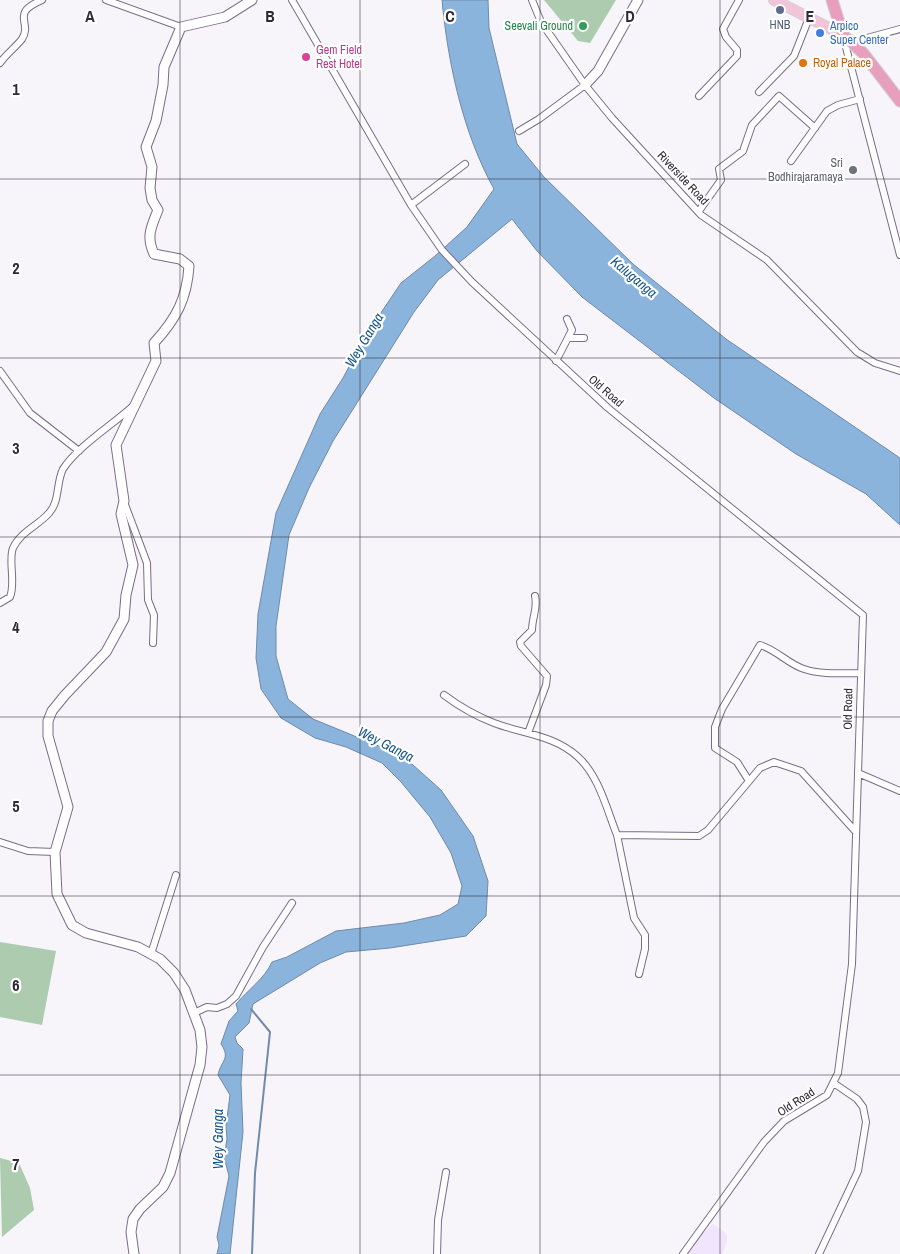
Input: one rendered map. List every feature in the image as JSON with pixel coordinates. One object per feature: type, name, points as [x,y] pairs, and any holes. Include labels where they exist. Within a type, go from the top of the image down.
[{"type":"highway","points":[[832,0],[842,35],[857,48],[900,101]]},
{"type":"main road","points":[[774,0],[842,35]]},
{"type":"street","points":[[0,63],[25,32],[23,17],[25,10],[42,0]]},
{"type":"street","points":[[106,0],[181,27],[225,17],[252,0]]},
{"type":"street","name":"Old Road","points":[[292,0],[411,205],[442,250],[472,282],[556,362],[619,418],[863,614],[859,673],[852,964],[835,1084],[827,1095],[784,1121],[764,1142],[683,1254]]},
{"type":"street","name":"Riverside Road","points":[[532,0],[541,22],[585,85],[612,118],[699,211],[766,260],[857,352],[875,363],[900,371]]},
{"type":"street","points":[[519,131],[539,119],[585,85],[598,70],[638,0]]},
{"type":"street","points":[[699,96],[737,56],[737,50],[726,37],[723,29],[738,0]]},
{"type":"street","points":[[759,92],[794,56],[809,18]]},
{"type":"street","points":[[134,1254],[131,1232],[134,1219],[140,1209],[163,1187],[170,1173],[200,1065],[202,1047],[200,1030],[185,990],[174,973],[160,959],[138,947],[86,933],[72,924],[57,894],[55,852],[68,807],[48,736],[48,722],[52,710],[106,652],[124,619],[126,595],[133,565],[123,524],[124,501],[116,445],[156,361],[154,343],[172,324],[188,288],[189,266],[180,259],[154,254],[149,244],[149,232],[158,210],[152,200],[150,188],[152,167],[146,147],[156,121],[163,85],[164,67],[181,27]]},
{"type":"street","points":[[857,48],[867,38],[900,29]]},
{"type":"street","points":[[842,35],[900,255]]},
{"type":"street","points":[[699,211],[721,180],[719,169],[743,151],[752,125],[779,96],[815,128]]},
{"type":"street","points":[[791,161],[828,112],[838,105],[860,99]]},
{"type":"street","points":[[411,205],[465,164]]},
{"type":"street","points":[[556,362],[572,330],[566,319]]},
{"type":"street","points":[[569,338],[584,338]]},
{"type":"street","points":[[0,371],[30,414],[79,451]]},
{"type":"street","points":[[0,603],[10,597],[13,591],[13,548],[25,533],[54,508],[63,470],[79,451],[133,407]]},
{"type":"street","points":[[124,501],[147,563],[148,600],[154,615],[153,644]]},
{"type":"street","points":[[528,733],[546,685],[547,676],[520,642],[532,630],[532,618],[537,604],[535,596]]},
{"type":"street","points":[[749,781],[737,762],[715,748],[715,728],[722,709],[760,645],[771,648],[804,669],[832,674],[859,673]]},
{"type":"street","points":[[444,696],[464,710],[495,723],[558,742],[580,758],[600,789],[617,835],[634,918],[645,935],[645,949],[639,974]]},
{"type":"street","points":[[617,835],[699,836],[708,830],[760,768],[774,762],[802,771],[856,832]]},
{"type":"street","points":[[858,773],[900,791]]},
{"type":"street","points":[[0,842],[28,851],[55,852]]},
{"type":"street","points":[[151,954],[176,875]]},
{"type":"street","points":[[194,1013],[207,1006],[217,1008],[236,996],[263,947],[292,903]]},
{"type":"street","points":[[819,1254],[858,1171],[866,1122],[863,1107],[857,1099],[835,1084]]},
{"type":"street","points":[[437,1254],[438,1220],[446,1172]]},
{"type":"shaded area","points":[[713,1224],[725,1232],[727,1236],[727,1242],[722,1254],[685,1254],[696,1239]]},
{"type":"green space","name":"Seevali Ground","points":[[544,0],[616,0],[590,43],[578,41]]},
{"type":"green space","points":[[0,942],[56,951],[42,1025],[0,1017]]},
{"type":"green space","points":[[0,1158],[19,1163],[30,1188],[34,1210],[2,1237]]},
{"type":"water","points":[[442,0],[488,0],[489,28],[517,144],[544,177],[633,264],[726,339],[900,458],[900,525],[866,494],[796,454],[714,398],[582,297],[537,251],[512,219],[438,280],[414,312],[333,441],[309,488],[289,535],[276,626],[276,656],[288,699],[313,719],[403,756],[441,790],[473,836],[488,881],[486,916],[466,936],[390,948],[346,952],[320,963],[253,1004],[249,1023],[235,1037],[237,1043],[243,1049],[241,1083],[243,1132],[230,1254],[217,1254],[219,1245],[217,1237],[229,1176],[224,1157],[230,1095],[218,1075],[225,1056],[221,1044],[229,1021],[238,1011],[236,1004],[261,979],[272,962],[287,957],[336,931],[404,923],[440,915],[458,904],[462,886],[451,853],[430,817],[401,782],[382,763],[346,747],[315,738],[281,718],[261,689],[256,658],[258,614],[276,513],[320,414],[343,378],[366,335],[401,283],[467,227],[494,189],[474,145],[459,98],[448,49]]},
{"type":"waterway","points":[[251,1009],[270,1032],[255,1173],[252,1254]]},
{"type":"place","name":"HNB","points":[[780,10]]},
{"type":"place","name":"Seevali Ground","points":[[583,26]]},
{"type":"place","name":"Arpico Super Center","points":[[820,33]]},
{"type":"place","name":"Gem Field Rest Hotel","points":[[306,57]]},
{"type":"place","name":"Royal Palace","points":[[803,63]]},
{"type":"place","name":"Sri Bodhirajaramaya","points":[[853,170]]},
{"type":"water label","name":"Kaluganga","points":[[634,277]]},
{"type":"water label","name":"Wey Ganga","points":[[364,340]]},
{"type":"water label","name":"Wey Ganga","points":[[386,744]]},
{"type":"water label","name":"Wey Ganga","points":[[218,1139]]}]
